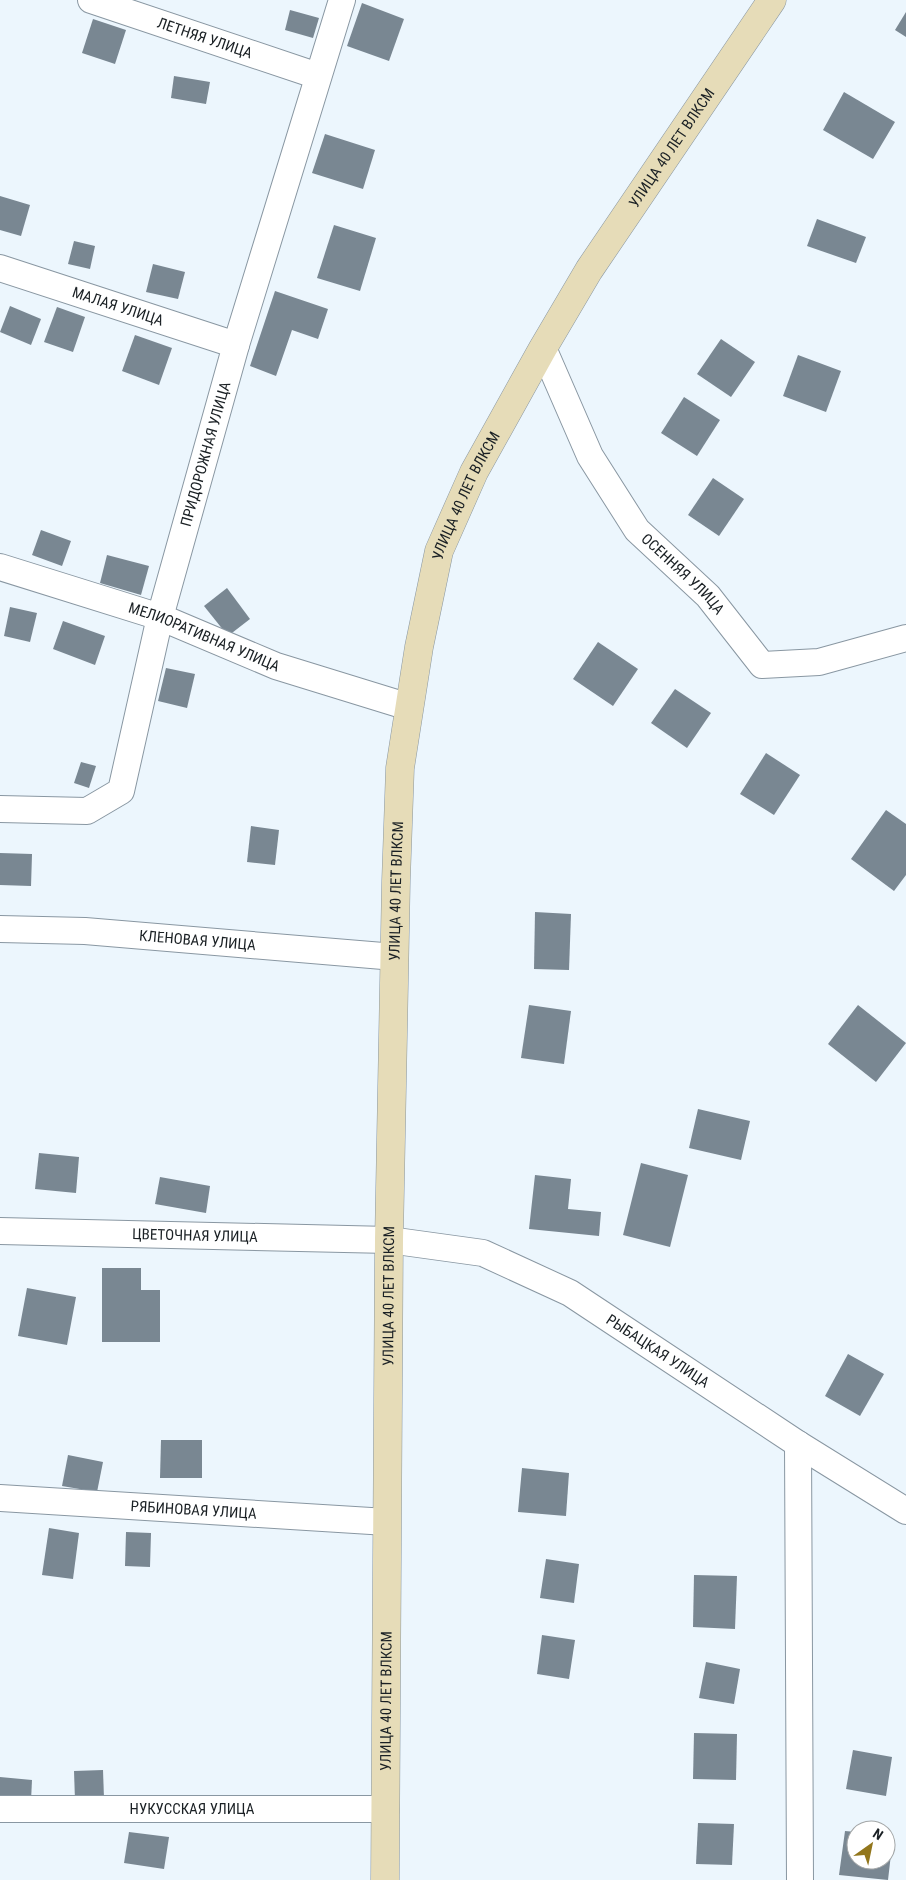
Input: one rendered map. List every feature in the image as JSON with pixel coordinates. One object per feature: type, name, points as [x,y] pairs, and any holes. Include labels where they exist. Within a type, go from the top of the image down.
[{"type":"street","name":"ЛЕТНЯЯ УЛИЦА","points":[[90,0],[318,76]]},
{"type":"street","name":"ПРИДОРОЖНАЯ УЛИЦА","points":[[0,809],[87,811],[121,791],[160,617],[236,345],[342,0]]},
{"type":"street","name":"УЛИЦА 40 ЛЕТ ВЛКСМ","points":[[385,1880],[390,1240],[400,768],[409,707],[439,551],[474,472],[542,348],[589,270],[772,0]]},
{"type":"street","name":"МАЛАЯ УЛИЦА","points":[[0,268],[236,345]]},
{"type":"street","name":"ОСЕННЯЯ УЛИЦА","points":[[542,348],[590,456],[637,530],[708,596],[762,665],[819,662],[906,638]]},
{"type":"street","name":"МЕЛИОРАТИВНАЯ УЛИЦА","points":[[0,567],[160,617],[276,666],[409,707]]},
{"type":"street","name":"КЛЕНОВАЯ УЛИЦА","points":[[0,929],[85,931],[395,957]]},
{"type":"street","name":"ЦВЕТОЧНАЯ УЛИЦА","points":[[0,1231],[390,1240]]},
{"type":"street","name":"РЫБАЦКАЯ УЛИЦА","points":[[390,1240],[483,1253],[570,1293],[798,1444],[906,1511]]},
{"type":"street","points":[[798,1444],[800,1880]]},
{"type":"street","name":"РЯБИНОВАЯ УЛИЦА","points":[[0,1498],[387,1522]]},
{"type":"street","name":"НУКУССКАЯ УЛИЦА","points":[[0,1809],[386,1809]]},
{"type":"building","points":[[362,3],[404,19],[389,61],[347,46]]},
{"type":"building","points":[[290,10],[319,18],[313,38],[285,30]]},
{"type":"building","points":[[906,12],[906,37],[895,30]]},
{"type":"building","points":[[93,19],[126,30],[115,64],[82,53]]},
{"type":"building","points":[[174,76],[210,82],[206,104],[171,98]]},
{"type":"building","points":[[844,92],[895,122],[873,159],[823,130]]},
{"type":"building","points":[[325,134],[375,150],[363,189],[312,173]]},
{"type":"building","points":[[0,196],[30,205],[21,236],[0,230]]},
{"type":"building","points":[[817,219],[866,237],[856,263],[807,246]]},
{"type":"building","points":[[334,225],[376,238],[360,291],[317,278]]},
{"type":"building","points":[[74,241],[95,246],[90,269],[68,264]]},
{"type":"building","points":[[153,264],[185,272],[178,299],[146,292]]},
{"type":"building","points":[[275,291],[328,309],[318,339],[292,330],[276,376],[250,366]]},
{"type":"building","points":[[10,306],[41,319],[31,345],[0,332]]},
{"type":"building","points":[[57,307],[85,317],[73,352],[44,342]]},
{"type":"building","points":[[135,335],[172,348],[159,385],[122,371]]},
{"type":"building","points":[[721,339],[755,362],[731,397],[697,374]]},
{"type":"building","points":[[798,355],[841,371],[826,412],[783,396]]},
{"type":"building","points":[[684,397],[720,420],[697,456],[661,433]]},
{"type":"building","points":[[713,478],[744,499],[719,536],[688,515]]},
{"type":"building","points":[[41,530],[71,541],[62,566],[32,555]]},
{"type":"building","points":[[107,555],[149,566],[141,595],[100,583]]},
{"type":"building","points":[[227,588],[250,619],[228,636],[204,606]]},
{"type":"building","points":[[10,607],[37,613],[30,642],[4,636]]},
{"type":"building","points":[[63,621],[105,636],[95,665],[53,649]]},
{"type":"building","points":[[598,642],[638,669],[613,706],[573,679]]},
{"type":"building","points":[[166,668],[195,674],[187,708],[158,701]]},
{"type":"building","points":[[675,689],[711,713],[687,748],[651,723]]},
{"type":"building","points":[[766,753],[800,775],[774,815],[740,794]]},
{"type":"building","points":[[81,762],[96,766],[89,788],[74,783]]},
{"type":"building","points":[[886,810],[906,824],[906,875],[894,891],[851,859]]},
{"type":"building","points":[[251,826],[279,830],[275,865],[247,862]]},
{"type":"building","points":[[0,853],[32,854],[31,886],[0,885]]},
{"type":"building","points":[[535,912],[571,914],[569,970],[534,969]]},
{"type":"building","points":[[529,1005],[571,1011],[564,1064],[521,1058]]},
{"type":"building","points":[[858,1005],[906,1043],[876,1082],[828,1044]]},
{"type":"building","points":[[698,1109],[750,1121],[741,1160],[689,1148]]},
{"type":"building","points":[[39,1153],[79,1157],[76,1193],[35,1189]]},
{"type":"building","points":[[641,1163],[688,1175],[670,1247],[623,1235]]},
{"type":"building","points":[[535,1175],[571,1179],[568,1209],[601,1212],[599,1236],[529,1229]]},
{"type":"building","points":[[160,1177],[210,1186],[206,1213],[155,1204]]},
{"type":"building","points":[[102,1268],[141,1268],[141,1290],[160,1290],[160,1342],[102,1342]]},
{"type":"building","points":[[27,1288],[76,1297],[67,1345],[18,1336]]},
{"type":"building","points":[[848,1354],[884,1374],[860,1416],[825,1396]]},
{"type":"building","points":[[161,1440],[202,1440],[202,1478],[160,1478]]},
{"type":"building","points":[[68,1455],[103,1462],[97,1492],[62,1486]]},
{"type":"building","points":[[522,1468],[569,1473],[566,1516],[518,1512]]},
{"type":"building","points":[[49,1528],[79,1533],[73,1579],[42,1575]]},
{"type":"building","points":[[126,1532],[151,1533],[150,1567],[125,1566]]},
{"type":"building","points":[[546,1559],[579,1564],[574,1603],[540,1598]]},
{"type":"building","points":[[694,1575],[737,1576],[735,1629],[693,1627]]},
{"type":"building","points":[[542,1635],[575,1640],[569,1679],[537,1674]]},
{"type":"building","points":[[706,1662],[740,1669],[734,1704],[699,1698]]},
{"type":"building","points":[[694,1733],[737,1734],[736,1780],[693,1779]]},
{"type":"building","points":[[853,1750],[892,1757],[886,1796],[846,1789]]},
{"type":"building","points":[[103,1770],[104,1798],[75,1800],[74,1771]]},
{"type":"building","points":[[0,1777],[32,1780],[31,1801],[0,1798]]},
{"type":"building","points":[[698,1823],[734,1824],[732,1865],[696,1864]]},
{"type":"building","points":[[845,1831],[846,1870],[889,1870],[888,1880],[839,1875]]},
{"type":"building","points":[[129,1832],[169,1837],[164,1869],[124,1863]]}]
